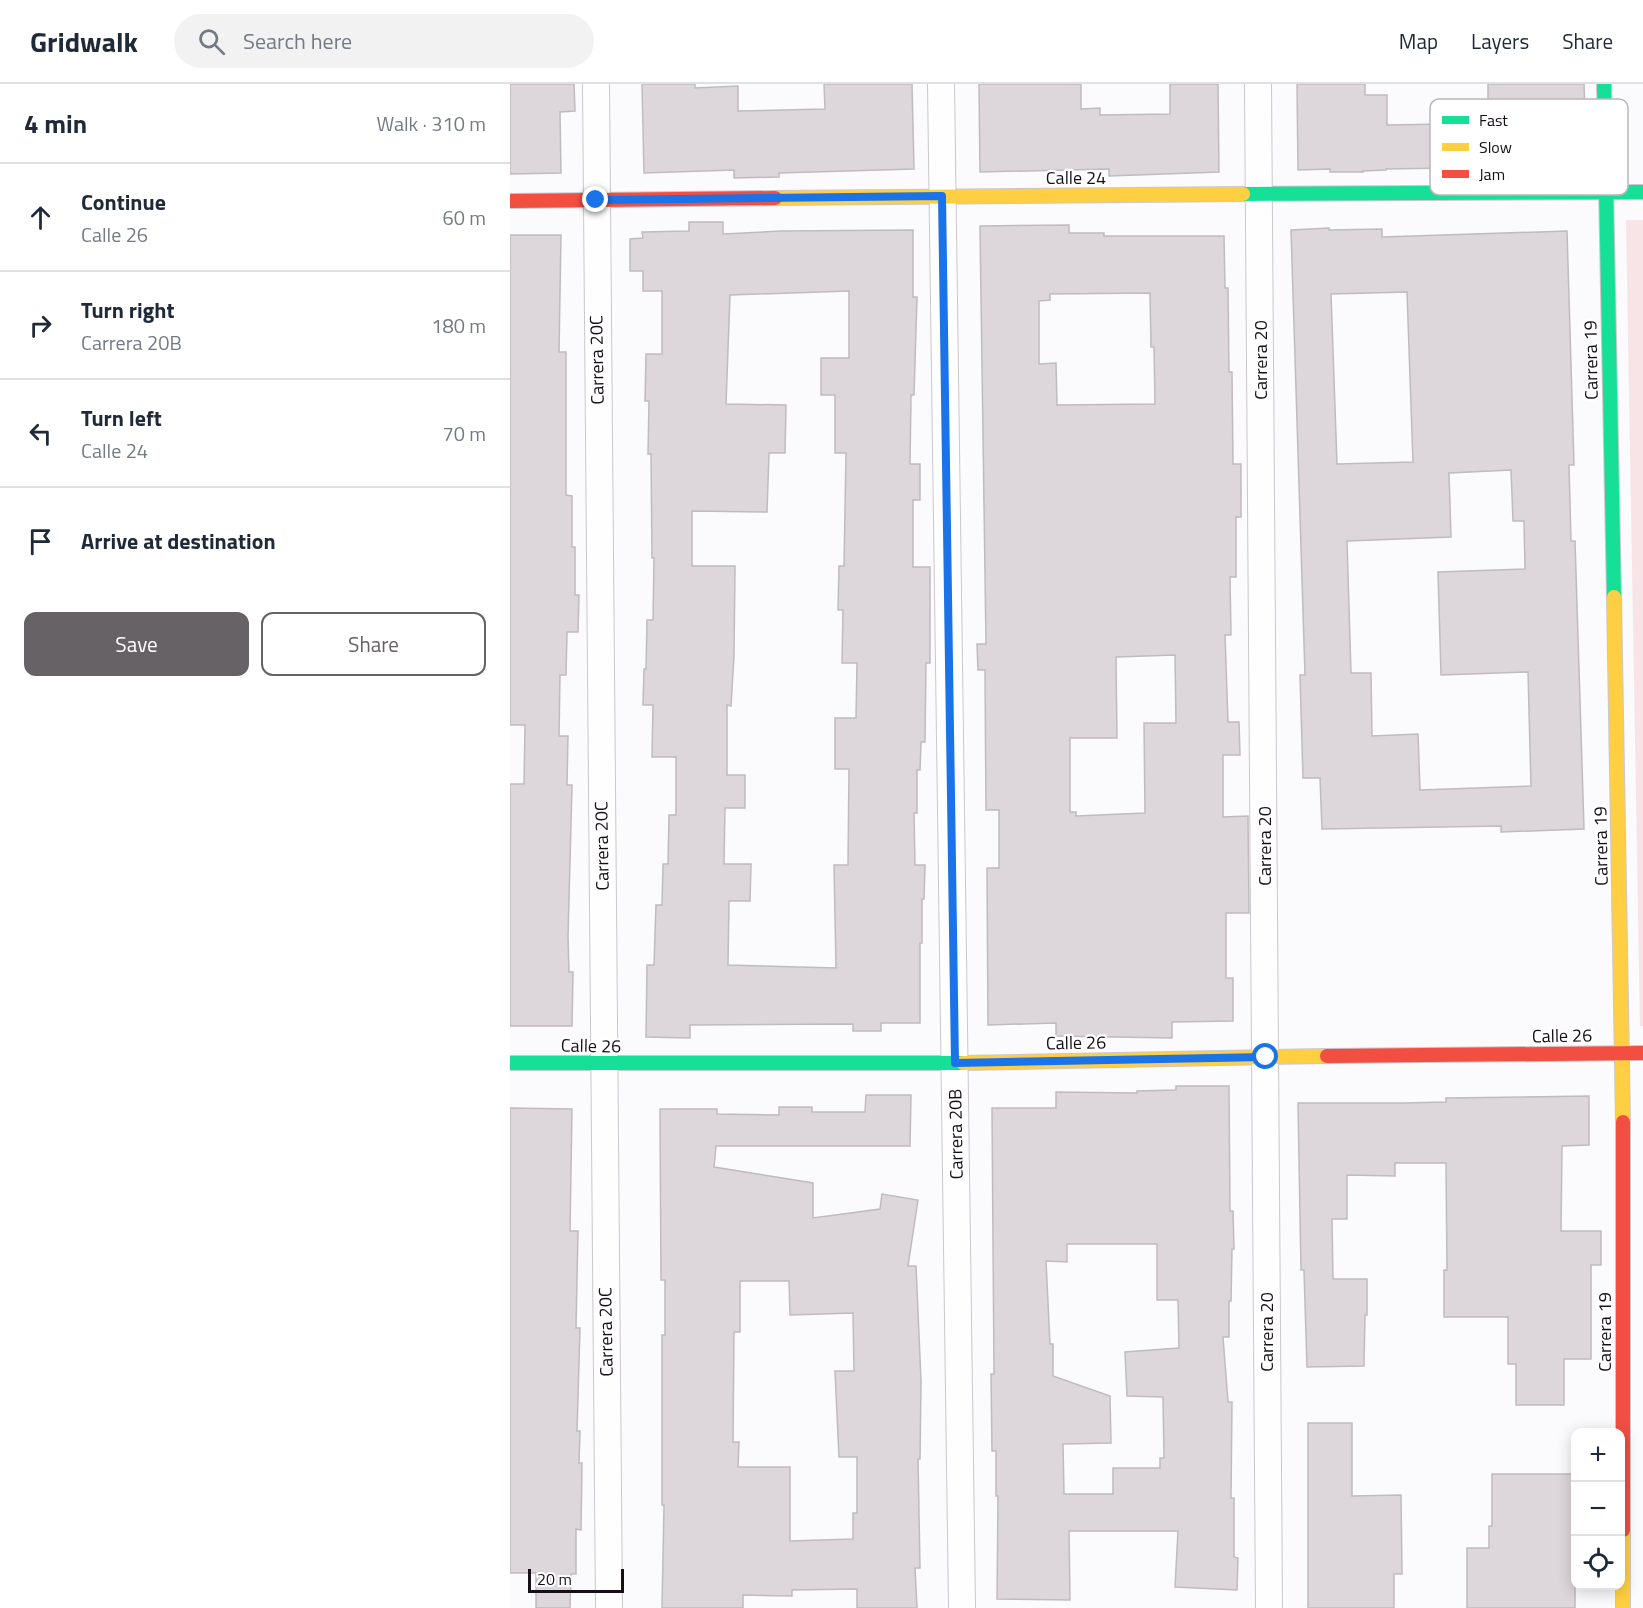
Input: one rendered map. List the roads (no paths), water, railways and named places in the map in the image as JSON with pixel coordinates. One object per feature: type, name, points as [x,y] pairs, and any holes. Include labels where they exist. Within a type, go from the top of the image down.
[{"type":"street","name":"Carrera 20C","points":[[596,84],[609,1608]]},
{"type":"street","name":"Carrera 20B","points":[[941,84],[962,1608]]},
{"type":"street","name":"Carrera 20","points":[[1258,84],[1269,1608]]},
{"type":"street","name":"Carrera 19","points":[[1605,84],[1605,99]]},
{"type":"street","name":"Calle 24","points":[[1628,192],[1643,192]]},
{"type":"street","name":"Calle 24","points":[[510,201],[1430,194]]},
{"type":"street","name":"Carrera 19","points":[[1606,195],[1623,1053],[1623,1608]]},
{"type":"street","name":"Calle 26","points":[[510,1063],[955,1063],[1643,1053]]}]
